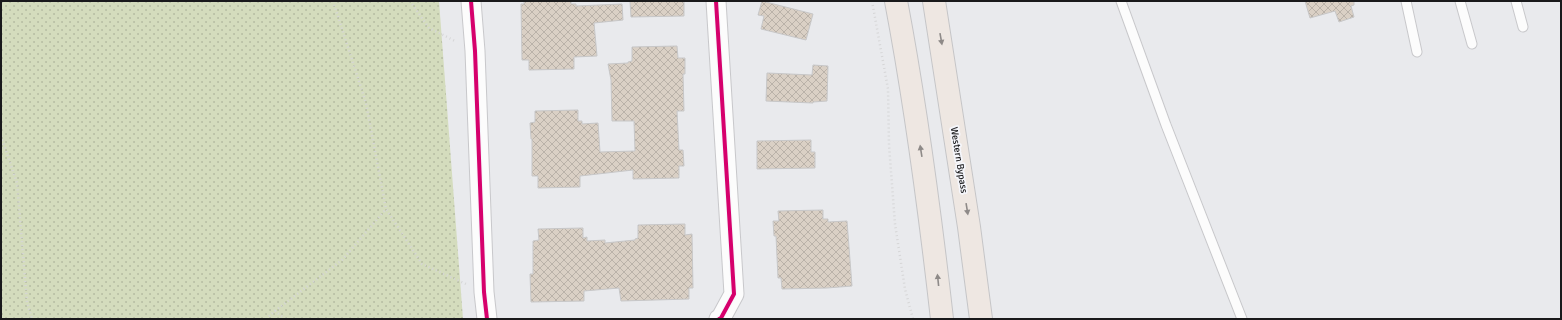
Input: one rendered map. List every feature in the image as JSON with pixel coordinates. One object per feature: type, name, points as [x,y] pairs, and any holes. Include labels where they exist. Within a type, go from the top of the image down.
[{"type":"highway","points":[[896,1],[932,225],[942,319]]},
{"type":"highway","name":"Western Bypass","points":[[934,1],[969,227],[981,319]]},
{"type":"street","points":[[471,1],[475,51],[484,292],[487,319]]},
{"type":"street","points":[[716,1],[734,294],[721,318],[719,319]]},
{"type":"street","points":[[976,277],[984,319]]},
{"type":"lane","points":[[1120,1],[1166,125],[1242,319]]},
{"type":"lane","points":[[1406,1],[1417,52]]},
{"type":"lane","points":[[1460,1],[1472,44]]},
{"type":"lane","points":[[1516,1],[1523,27]]},
{"type":"path","points":[[333,1],[366,103],[386,209],[422,264],[484,292]]},
{"type":"path","points":[[410,1],[429,28],[475,51]]},
{"type":"path","points":[[872,1],[888,89],[889,145],[894,224],[905,289],[913,319]]},
{"type":"path","points":[[1,136],[17,183],[27,302],[32,319]]},
{"type":"path","points":[[266,319],[342,260],[386,209]]},
{"type":"path","points":[[275,311],[285,319]]},
{"type":"green space","points":[[1,1],[439,1],[463,319],[1,319]]},
{"type":"building","points":[[524,1],[571,1],[571,4],[576,4],[576,6],[622,4],[623,20],[594,23],[597,56],[574,57],[574,69],[529,70],[529,60],[522,60],[521,4],[524,4]]},
{"type":"building","points":[[630,1],[684,1],[684,16],[631,17]]},
{"type":"building","points":[[762,1],[813,14],[806,40],[761,29],[764,16],[758,15]]},
{"type":"building","points":[[1305,1],[1354,1],[1354,5],[1351,6],[1354,17],[1339,22],[1335,11],[1310,18]]},
{"type":"building","points":[[677,46],[678,58],[685,58],[685,74],[683,74],[684,111],[677,111],[679,150],[683,150],[684,166],[679,166],[679,178],[633,179],[633,170],[580,176],[580,187],[538,188],[538,176],[532,176],[532,139],[530,123],[535,122],[535,111],[578,110],[578,121],[582,121],[582,124],[598,123],[600,152],[635,151],[634,121],[612,121],[611,80],[608,64],[628,63],[632,61],[632,47]]},
{"type":"building","points":[[813,65],[828,66],[827,101],[813,103],[766,101],[767,73],[812,75]]},
{"type":"building","points":[[811,140],[811,152],[815,152],[815,168],[757,169],[757,141]]},
{"type":"building","points":[[823,210],[823,219],[828,219],[828,222],[847,221],[852,286],[782,289],[781,278],[778,278],[776,236],[774,236],[773,221],[779,221],[778,211]]},
{"type":"building","points":[[685,224],[685,235],[692,234],[693,288],[689,288],[689,299],[621,301],[619,288],[584,291],[584,301],[531,302],[530,274],[533,274],[533,241],[539,240],[538,229],[583,228],[583,238],[587,237],[587,241],[605,240],[605,243],[635,240],[638,238],[638,225]]},
{"type":"cycle path","points":[[471,1],[475,51],[484,292],[487,319]]},
{"type":"cycle path","points":[[716,1],[734,294],[721,318],[719,319]]}]
